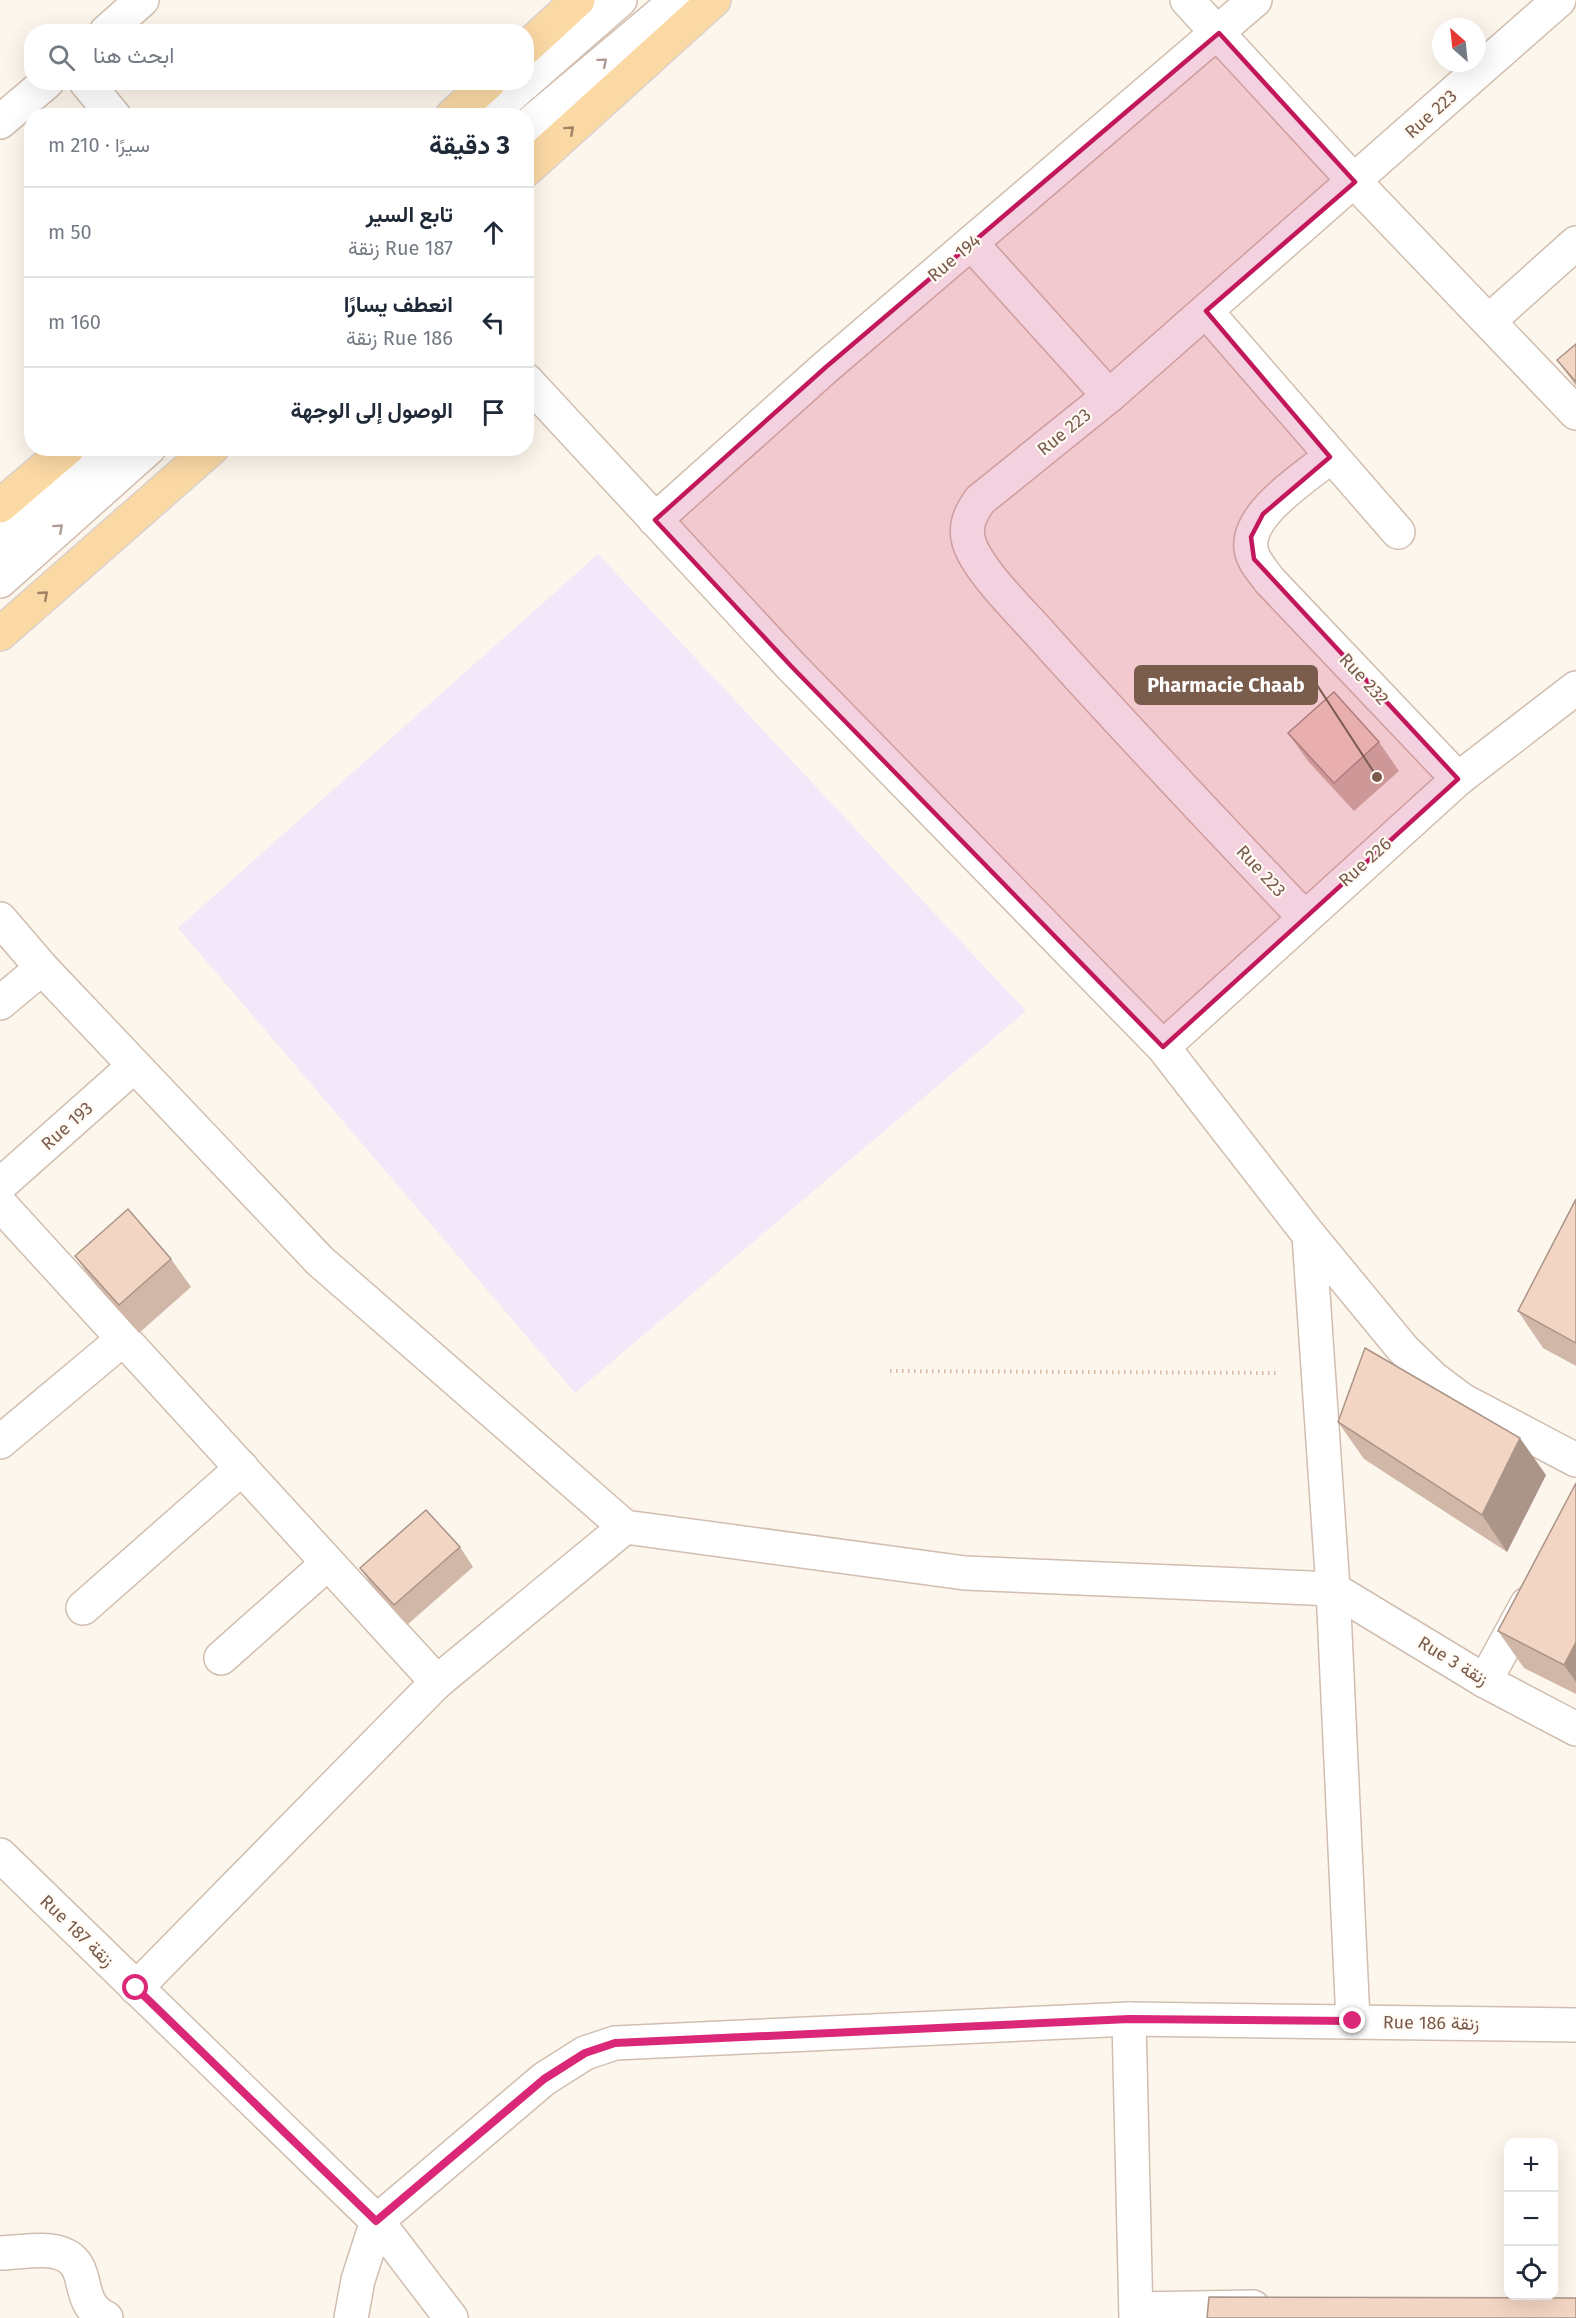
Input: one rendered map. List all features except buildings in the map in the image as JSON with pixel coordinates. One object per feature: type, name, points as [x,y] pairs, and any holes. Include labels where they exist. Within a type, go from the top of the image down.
[{"type":"main road","points":[[534,41],[578,0]]},
{"type":"main road","points":[[534,161],[672,9],[714,0]]},
{"type":"main road","points":[[461,108],[480,90]]},
{"type":"main road","points":[[0,507],[59,456]]},
{"type":"main road","points":[[0,634],[203,456]]},
{"type":"street","points":[[115,24],[142,0]]},
{"type":"street","points":[[534,75],[620,0]]},
{"type":"street","points":[[1187,0],[1355,182],[1576,413]]},
{"type":"street","name":"Rue 194","points":[[655,520],[826,367],[1255,0]]},
{"type":"street","name":"Rue 223","points":[[1304,917],[1107,708],[1001,590],[969,543],[967,531],[970,515],[980,500],[1109,396],[1355,182],[1559,0]]},
{"type":"street","points":[[534,121],[672,9]]},
{"type":"street","points":[[0,122],[38,90]]},
{"type":"street","points":[[93,90],[107,108]]},
{"type":"street","points":[[497,108],[517,90]]},
{"type":"street","points":[[971,243],[1109,396]]},
{"type":"street","points":[[1489,321],[1576,243]]},
{"type":"street","points":[[1206,311],[1330,457],[1398,532]]},
{"type":"street","points":[[534,389],[791,666],[1163,1047],[1310,1235],[1403,1348],[1434,1379],[1462,1400],[1576,1460]]},
{"type":"street","points":[[0,543],[99,456]]},
{"type":"street","points":[[0,581],[140,456]]},
{"type":"street","name":"Rue 232","points":[[1330,457],[1277,500],[1255,526],[1251,549],[1254,560],[1269,580],[1458,779]]},
{"type":"street","name":"Rue 226","points":[[1163,1047],[1458,779],[1576,688]]},
{"type":"street","points":[[0,919],[42,968],[320,1261],[625,1527],[965,1573],[1333,1589]]},
{"type":"street","points":[[0,1003],[42,968]]},
{"type":"street","name":"Rue 193","points":[[0,1185],[134,1066]]},
{"type":"street","points":[[0,1204],[437,1682]]},
{"type":"street","points":[[1310,1235],[1333,1589],[1353,2021]]},
{"type":"street","points":[[0,1442],[122,1340]]},
{"type":"street","points":[[83,1608],[242,1468]]},
{"type":"street","points":[[136,1988],[437,1682],[625,1527]]},
{"type":"street","points":[[221,1658],[328,1563]]},
{"type":"street","points":[[1485,1682],[1542,1577]]},
{"type":"street","name":"Rue 3 زنقة","points":[[1333,1589],[1485,1682],[1576,1729]]},
{"type":"street","name":"Rue 187 زنقة","points":[[0,1855],[376,2221],[451,2318]]},
{"type":"street","points":[[1129,2019],[1136,2314],[1279,2306]]},
{"type":"street","name":"Rue 186 زنقة","points":[[376,2221],[544,2079],[585,2053],[615,2043],[1129,2019],[1576,2025]]},
{"type":"street","points":[[351,2318],[358,2280],[376,2221]]},
{"type":"street","points":[[0,2253],[47,2252],[66,2255],[81,2273],[85,2299],[92,2309],[106,2318]]},
{"type":"path","points":[[890,1371],[1319,1373]]},
{"type":"highlighted area","points":[[1219,33],[1355,182],[1206,311],[1330,457],[1263,514],[1251,537],[1254,559],[1458,779],[1163,1047],[791,666],[655,520],[826,367]]},
{"type":"shaded area","points":[[598,554],[1026,1011],[575,1393],[178,928]]},
{"type":"place","name":"Pharmacie Chaab","points":[[1377,777]]},
{"type":"route","points":[[136,1988],[376,2221],[544,2079],[585,2053],[615,2043],[1129,2019],[1353,2021]]}]
